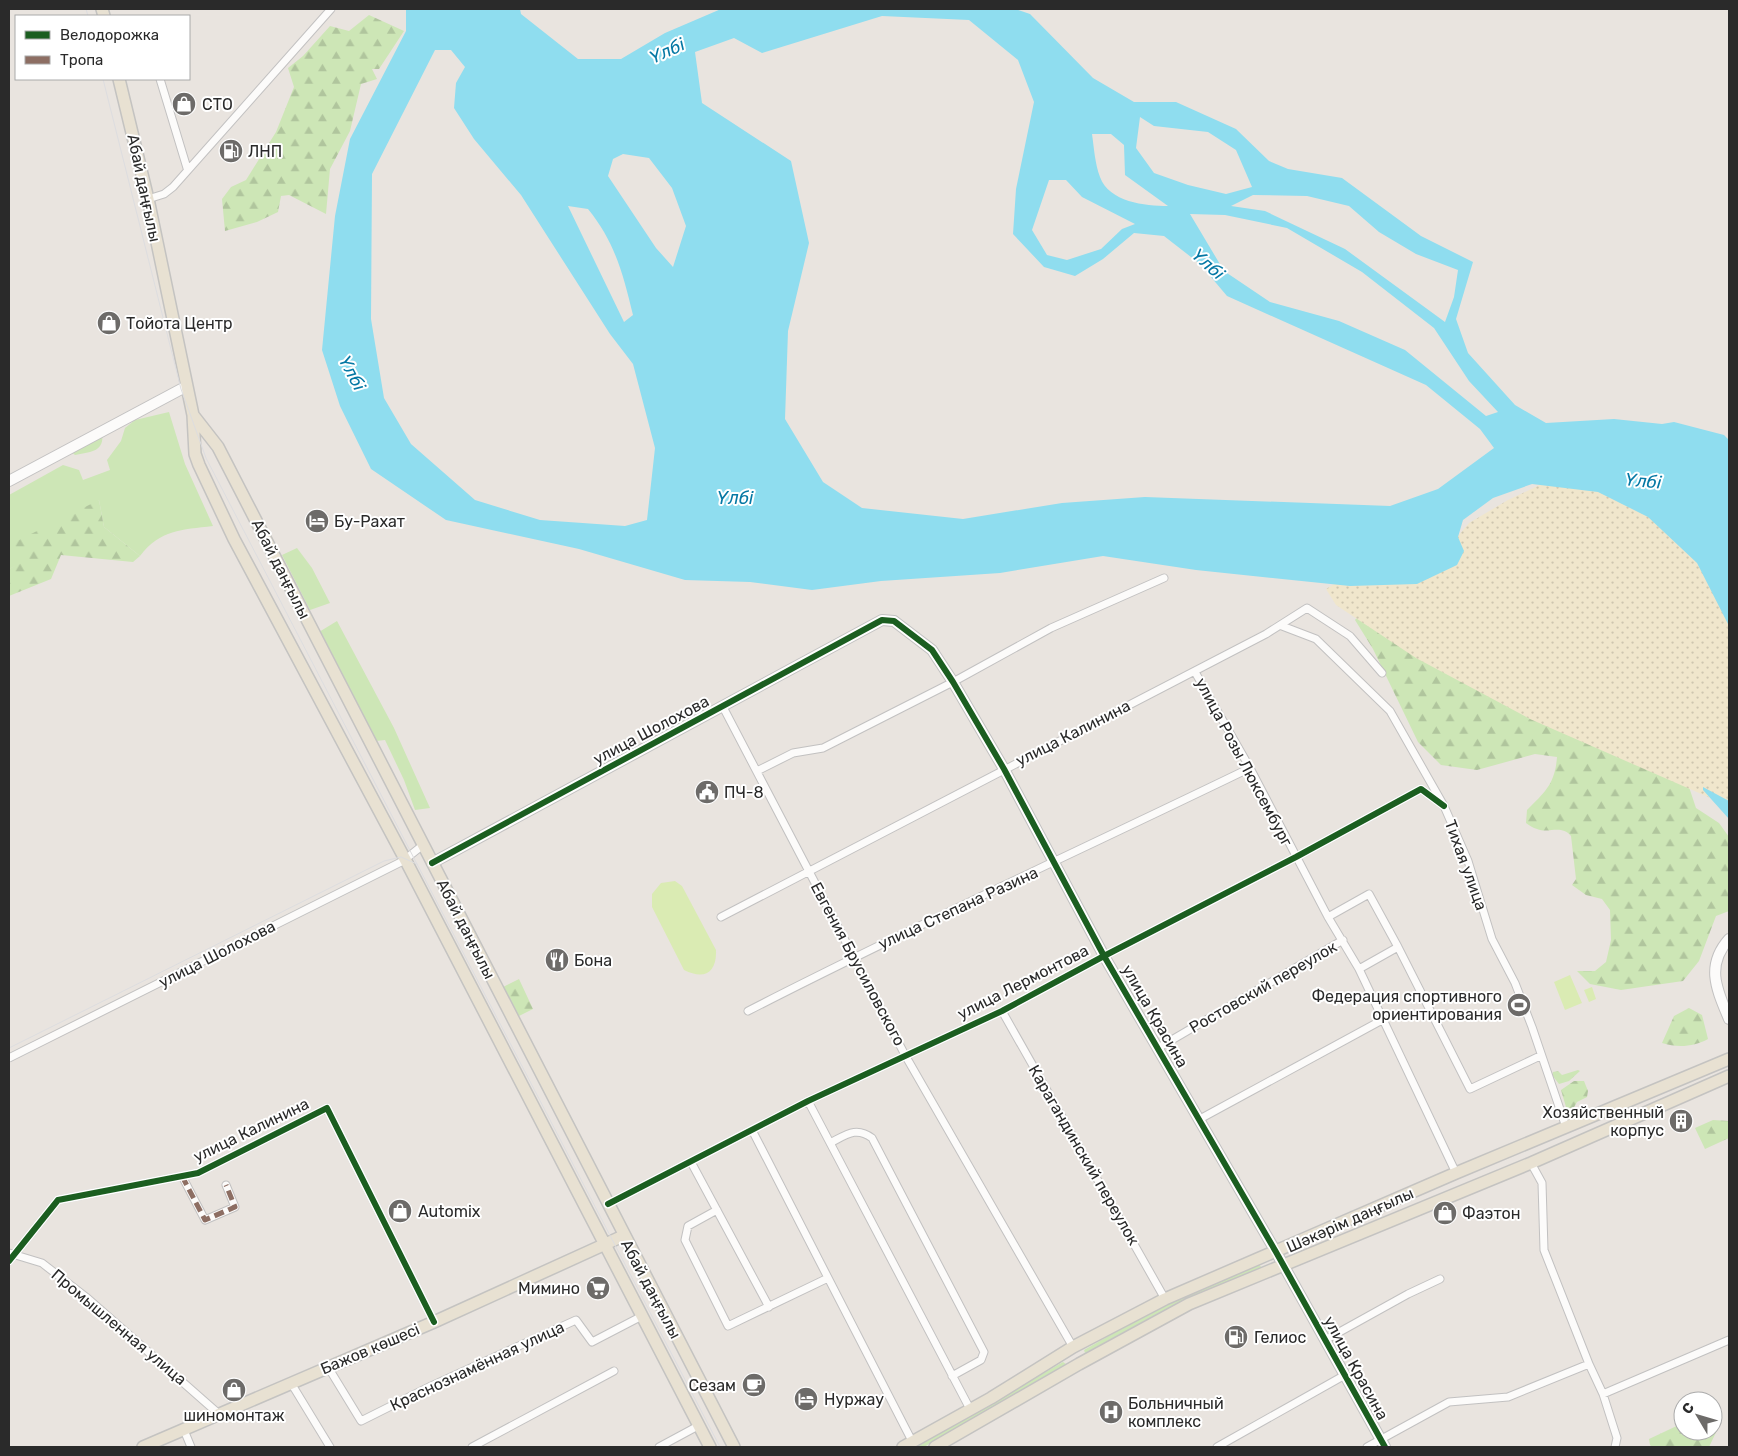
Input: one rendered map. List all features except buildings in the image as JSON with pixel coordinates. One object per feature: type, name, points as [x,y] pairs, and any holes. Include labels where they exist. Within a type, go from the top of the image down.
[{"type":"main road","name":"Абай даңғылы","points":[[119,80],[148,199],[187,386],[197,460],[234,540],[405,860],[710,1447]]},
{"type":"main road","name":"Абай даңғылы","points":[[192,415],[218,447],[623,1236],[734,1447]]},
{"type":"main road","name":"Шәкәрім даңғылы","points":[[908,1444],[1073,1347],[1166,1299],[1456,1173],[1729,1059]]},
{"type":"main road","name":"Шәкәрім даңғылы","points":[[935,1447],[1079,1364],[1189,1304],[1531,1163],[1597,1132],[1729,1076]]},
{"type":"main road","points":[[1590,1116],[1597,1132]]},
{"type":"main road","points":[[1491,1159],[1498,1176]]},
{"type":"main road","name":"Бажов көшесі","points":[[143,1447],[434,1322],[623,1236]]},
{"type":"main road","points":[[1073,1347],[1079,1364]]},
{"type":"street","points":[[148,199],[169,191],[187,168],[331,9]]},
{"type":"street","points":[[160,80],[187,168]]},
{"type":"street","points":[[9,481],[187,386]]},
{"type":"street","points":[[757,771],[793,753],[823,748],[953,682],[1051,628],[1164,578]]},
{"type":"street","name":"улица Калинина","points":[[722,916],[1004,768],[1195,672],[1282,626],[1307,608],[1350,636],[1382,673]]},
{"type":"street","name":"улица Шолохова","points":[[432,863],[882,620]]},
{"type":"street","name":"улица Красина","points":[[882,620],[894,621],[932,650],[953,682],[1004,768],[1104,956],[1283,1264],[1382,1443]]},
{"type":"street","name":"Тихая улица","points":[[1282,626],[1316,639],[1390,710],[1444,806],[1468,861],[1492,939],[1514,983],[1532,1027],[1540,1056],[1566,1127]]},
{"type":"street","name":"улица Розы Люксембург","points":[[1195,672],[1250,768],[1328,917],[1359,969],[1456,1173]]},
{"type":"street","name":"Евгения Брусиловского","points":[[723,707],[855,956],[905,1055],[1073,1347]]},
{"type":"street","name":"улица Степана Разина","points":[[748,1011],[855,956],[1054,863],[1250,768]]},
{"type":"street","name":"улица Лермонтова","points":[[608,1204],[808,1101],[1002,1011],[1296,857],[1421,789],[1444,806]]},
{"type":"street","name":"улица Шолохова","points":[[9,1058],[405,860],[423,845]]},
{"type":"street","points":[[1328,917],[1369,894],[1470,1088],[1540,1056]]},
{"type":"street","points":[[1729,939],[1716,958],[1714,977],[1729,1019]]},
{"type":"street","name":"Ростовский переулок","points":[[1158,1048],[1343,940]]},
{"type":"street","points":[[1359,969],[1398,947]]},
{"type":"street","name":"Карагандинский переулок","points":[[1002,1011],[1166,1299]]},
{"type":"street","points":[[1198,1120],[1384,1019]]},
{"type":"street","points":[[1711,1067],[1717,1081]]},
{"type":"street","points":[[808,1101],[970,1409]]},
{"type":"street","name":"улица Калинина","points":[[9,1261],[12,1253],[58,1200],[198,1173],[327,1108],[434,1322]]},
{"type":"street","points":[[752,1130],[828,1278],[908,1444]]},
{"type":"street","points":[[830,1143],[855,1130],[864,1132],[872,1138],[984,1352],[981,1360],[952,1376]]},
{"type":"street","points":[[691,1162],[768,1308]]},
{"type":"street","points":[[1531,1163],[1542,1184],[1544,1250],[1589,1364],[1603,1394],[1617,1438],[1615,1447]]},
{"type":"street","points":[[182,1176],[205,1220],[235,1207],[226,1185]]},
{"type":"street","points":[[717,1210],[688,1226],[685,1240],[728,1326],[828,1278]]},
{"type":"street","name":"Промышленная улица","points":[[12,1253],[42,1263],[86,1297],[221,1415]]},
{"type":"street","points":[[1325,1340],[1408,1294],[1440,1280]]},
{"type":"street","name":"Краснознамённая улица","points":[[328,1367],[361,1421],[431,1386],[576,1320],[592,1342],[642,1316]]},
{"type":"street","points":[[1603,1394],[1729,1340]]},
{"type":"street","points":[[1367,1447],[1382,1443],[1449,1402],[1508,1397],[1589,1364]]},
{"type":"street","points":[[472,1447],[614,1371]]},
{"type":"street","points":[[1217,1447],[1345,1375]]},
{"type":"street","points":[[291,1383],[330,1447]]},
{"type":"street","points":[[659,1447],[698,1426]]},
{"type":"street","points":[[184,1430],[191,1447]]},
{"type":"green space","points":[[369,15],[404,31],[379,69],[372,69],[377,79],[361,84],[350,131],[330,169],[326,214],[289,195],[281,196],[278,212],[257,222],[225,231],[222,199],[231,187],[246,180],[276,132],[294,87],[288,68],[303,56],[330,26],[349,31]]},
{"type":"green space","points":[[169,412],[185,464],[213,526],[172,532],[156,540],[140,556],[104,527],[99,500],[20,564],[9,569],[9,495],[63,465],[79,470],[83,480],[110,470],[107,460],[121,441],[125,428],[135,420]]},
{"type":"green space","points":[[102,432],[101,444],[96,450],[75,455],[68,449]]},
{"type":"green space","points":[[99,500],[104,527],[140,556],[133,562],[61,555],[51,579],[9,596],[9,569],[20,563],[13,543]]},
{"type":"green space","points":[[297,548],[312,568],[330,603],[310,610],[282,555]]},
{"type":"green space","points":[[1374,596],[1689,787],[1696,808],[1719,823],[1729,837],[1729,911],[1716,916],[1699,961],[1683,981],[1621,990],[1590,984],[1577,971],[1595,971],[1606,962],[1611,940],[1610,910],[1602,899],[1586,895],[1572,885],[1576,879],[1571,836],[1567,832],[1541,830],[1526,823],[1527,810],[1544,792],[1551,781],[1557,757],[1535,754],[1477,770],[1441,765],[1418,742],[1373,649],[1355,620]]},
{"type":"green space","points":[[337,621],[394,728],[430,808],[415,810],[404,780],[385,740],[376,741],[319,632]]},
{"type":"green space","points":[[675,881],[682,886],[716,950],[716,958],[712,969],[703,974],[684,970],[652,907],[652,894],[661,883]]},
{"type":"green space","points":[[1570,975],[1582,1003],[1565,1010],[1554,982]]},
{"type":"green space","points":[[519,979],[533,1009],[515,1018],[501,988]]},
{"type":"green space","points":[[1592,987],[1596,999],[1589,1002],[1584,990]]},
{"type":"green space","points":[[1689,1008],[1702,1015],[1708,1039],[1697,1044],[1685,1046],[1662,1043],[1674,1016]]},
{"type":"green space","points":[[1558,1071],[1562,1075],[1580,1071],[1569,1081],[1559,1084],[1552,1075],[1553,1072]]},
{"type":"green space","points":[[1574,1081],[1584,1081],[1588,1091],[1587,1097],[1577,1102],[1573,1109],[1566,1107],[1561,1090]]},
{"type":"green space","points":[[1713,1120],[1729,1121],[1729,1138],[1705,1149],[1695,1128]]},
{"type":"green space","points":[[1259,1264],[1261,1267],[1159,1313],[1085,1353],[1084,1350],[1156,1309]]},
{"type":"green space","points":[[1063,1362],[1066,1364],[924,1447],[915,1447]]},
{"type":"green space","points":[[1673,1428],[1673,1441],[1712,1441],[1709,1447],[1652,1447],[1649,1439]]},
{"type":"sand","points":[[1585,474],[1729,566],[1729,810],[1715,800],[1530,719],[1416,658],[1336,605],[1326,589],[1336,583],[1442,555],[1469,523],[1508,500],[1548,481]]},
{"type":"water","name":"Үлбі","points":[[406,9],[520,9],[521,14],[578,59],[621,59],[665,33],[721,9],[1015,9],[1030,14],[1093,78],[1134,102],[1176,102],[1236,129],[1269,161],[1288,169],[1342,178],[1421,236],[1473,262],[1456,319],[1468,353],[1515,405],[1546,423],[1614,419],[1662,424],[1674,422],[1724,435],[1729,440],[1729,626],[1697,563],[1648,517],[1598,492],[1532,484],[1493,498],[1463,520],[1458,537],[1464,551],[1457,565],[1417,584],[1350,586],[1196,570],[1103,556],[1000,573],[881,581],[812,590],[750,582],[685,580],[579,549],[446,520],[371,469],[340,406],[322,350],[335,216],[350,139],[406,31]],"holes":[[[882,16],[969,20],[1018,60],[1034,102],[1016,189],[1013,234],[1044,267],[1075,276],[1103,259],[1134,233],[1164,236],[1200,264],[1227,296],[1426,385],[1480,429],[1494,448],[1438,489],[1390,506],[1145,497],[1062,503],[963,519],[862,508],[823,482],[785,419],[788,331],[809,243],[791,161],[702,103],[695,52],[734,38],[762,53]],[[435,50],[451,50],[465,67],[456,83],[454,108],[474,139],[521,195],[610,334],[633,364],[655,448],[647,520],[625,526],[540,520],[475,500],[411,444],[384,398],[371,319],[372,174]],[[1140,117],[1154,126],[1208,132],[1236,150],[1252,187],[1226,194],[1188,185],[1154,173],[1136,148]],[[1092,134],[1111,134],[1124,145],[1125,175],[1168,206],[1149,205],[1119,197],[1105,185],[1100,177]],[[623,154],[649,158],[672,188],[686,226],[673,267],[656,248],[608,176],[613,159]],[[1049,180],[1066,180],[1082,197],[1135,224],[1122,229],[1101,249],[1067,260],[1047,255],[1032,230]],[[1253,195],[1307,196],[1349,206],[1379,232],[1416,254],[1458,270],[1454,297],[1445,322],[1345,249],[1265,211],[1231,206]],[[568,206],[588,209],[605,234],[617,259],[633,315],[624,322]],[[1190,214],[1225,215],[1287,228],[1362,272],[1434,328],[1469,381],[1498,412],[1486,416],[1405,350],[1339,321],[1270,302],[1224,271]]]},
{"type":"water","points":[[1703,787],[1729,801],[1729,819],[1703,790]]},
{"type":"tram line","points":[[86,9],[88,15]]},
{"type":"tram line","points":[[103,80],[181,389],[206,458],[720,1447]]},
{"type":"tram line","points":[[9,1048],[384,861],[401,857],[417,864]]},
{"type":"marked path","points":[[182,1176],[205,1220],[235,1207],[226,1185]]},
{"type":"cycle path","points":[[432,863],[882,620],[894,621],[932,650],[953,682],[1004,769],[1104,956],[1276,1252],[1385,1447]]},
{"type":"cycle path","points":[[608,1204],[808,1101],[1002,1011],[1296,857],[1421,789],[1444,806]]},
{"type":"cycle path","points":[[9,1261],[58,1200],[198,1173],[327,1108],[434,1322]]},
{"type":"place","name":"СТО","points":[[184,104]]},
{"type":"place","name":"ЛНП","points":[[231,151]]},
{"type":"place","name":"Тойота Центр","points":[[109,323]]},
{"type":"place","name":"Бу-Рахат","points":[[317,521]]},
{"type":"place","name":"ПЧ-8","points":[[707,792]]},
{"type":"place","name":"Бона","points":[[557,960]]},
{"type":"place","name":"Федерация спортивного ориентирования","points":[[1519,1005]]},
{"type":"place","name":"Хозяйственный корпус","points":[[1681,1121]]},
{"type":"place","name":"Automix","points":[[400,1211]]},
{"type":"place","name":"Фаэтон","points":[[1445,1213]]},
{"type":"place","name":"Мимино","points":[[598,1288]]},
{"type":"place","name":"Гелиос","points":[[1236,1337]]},
{"type":"place","name":"Сезам","points":[[754,1385]]},
{"type":"place","name":"шиномонтаж","points":[[234,1390]]},
{"type":"place","name":"Нуржау","points":[[806,1399]]},
{"type":"place","name":"Больничный комплекс","points":[[1111,1412]]}]
